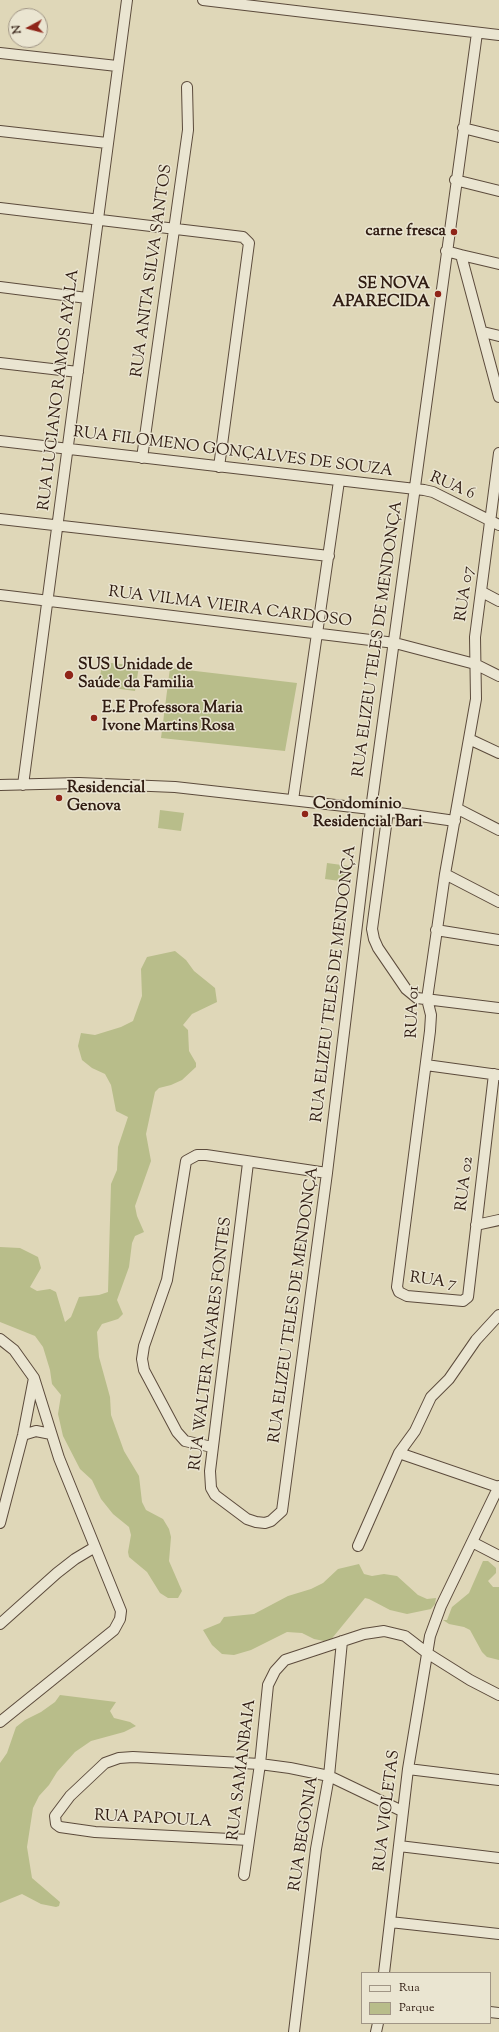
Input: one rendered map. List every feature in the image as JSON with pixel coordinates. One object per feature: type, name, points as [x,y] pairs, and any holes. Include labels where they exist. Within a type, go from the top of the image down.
[{"type":"street","name":"RUA LUCIANO RAMOS AYALA","points":[[23,785],[117,66],[127,0]]},
{"type":"street","points":[[203,0],[499,35]]},
{"type":"street","name":"RUA ELIZEU TELES DE MENDONÇA","points":[[282,1511],[328,1173],[371,809],[416,489],[455,180],[477,33]]},
{"type":"street","points":[[0,53],[117,66]]},
{"type":"street","name":"RUA ANITA SILVA SANTOS","points":[[142,458],[188,130],[188,87]]},
{"type":"street","points":[[463,128],[499,137]]},
{"type":"street","points":[[0,131],[107,142]]},
{"type":"street","points":[[455,180],[499,191]]},
{"type":"street","points":[[0,208],[243,237],[249,243],[219,467]]},
{"type":"street","points":[[446,251],[499,264]]},
{"type":"street","points":[[462,254],[499,397]]},
{"type":"street","points":[[0,287],[87,298]]},
{"type":"street","points":[[483,332],[499,336]]},
{"type":"street","points":[[0,363],[78,372]]},
{"type":"street","name":"RUA FILOMENO GONÇALVES DE SOUZA","points":[[0,441],[416,489]]},
{"type":"street","name":"RUA 07","points":[[469,739],[476,699],[477,681],[475,664],[475,637],[495,523],[499,453]]},
{"type":"street","points":[[293,800],[339,481]]},
{"type":"street","name":"RUA 6","points":[[416,489],[433,492],[495,523]]},
{"type":"street","points":[[0,519],[329,556]]},
{"type":"street","points":[[482,592],[499,601]]},
{"type":"street","name":"RUA VILMA VIEIRA CARDOSO","points":[[0,595],[394,643],[475,664],[499,676]]},
{"type":"street","points":[[469,739],[499,753]]},
{"type":"street","name":"RUA 01","points":[[397,1287],[426,1065],[431,1015],[428,999],[436,930],[469,739]]},
{"type":"street","points":[[0,786],[79,783],[175,787],[388,811],[455,821]]},
{"type":"street","points":[[458,809],[499,830]]},
{"type":"street","points":[[388,811],[372,929],[374,939],[406,989],[417,998],[499,1008]]},
{"type":"street","points":[[445,874],[499,902]]},
{"type":"street","points":[[436,930],[499,940]]},
{"type":"street","points":[[426,1065],[496,1075]]},
{"type":"street","name":"RUA 02","points":[[468,1297],[496,1075]]},
{"type":"street","points":[[212,1447],[185,1441],[177,1432],[144,1370],[142,1360],[144,1346],[167,1280],[186,1161],[197,1155],[328,1173]]},
{"type":"street","name":"RUA WALTER TAVARES FONTES","points":[[248,1163],[210,1471],[212,1488],[215,1495],[247,1519],[256,1522],[271,1521],[282,1511]]},
{"type":"street","points":[[476,1225],[499,1220]]},
{"type":"street","name":"RUA 7","points":[[397,1287],[399,1292],[407,1296],[454,1301],[463,1301],[468,1297]]},
{"type":"street","points":[[358,1546],[399,1452],[415,1431],[431,1397],[449,1379],[476,1340],[499,1315]]},
{"type":"street","points":[[0,1339],[14,1350],[34,1378],[59,1458],[121,1611],[120,1619],[114,1630],[0,1722]]},
{"type":"street","points":[[0,1523],[23,1435],[34,1378]]},
{"type":"street","points":[[23,1435],[36,1431],[51,1434]]},
{"type":"street","points":[[399,1452],[499,1487]]},
{"type":"street","name":"RUA VIOLETAS","points":[[384,1972],[402,1811],[426,1653],[440,1606],[499,1487]]},
{"type":"street","points":[[472,1542],[499,1556]]},
{"type":"street","points":[[0,1624],[4,1616],[57,1573],[95,1547]]},
{"type":"street","points":[[342,1641],[364,1634],[384,1631],[405,1636],[426,1653],[470,1680],[499,1695]]},
{"type":"street","name":"RUA SAMANBAIA","points":[[244,1875],[260,1764],[268,1685],[275,1671],[285,1660],[342,1641]]},
{"type":"street","name":"RUA BEGONIA","points":[[294,2032],[316,1849],[329,1776],[342,1641]]},
{"type":"street","name":"RUA PAPOULA","points":[[249,1840],[95,1832],[60,1827],[56,1824],[55,1816],[70,1796],[105,1763],[119,1758],[133,1757],[260,1764]]},
{"type":"street","points":[[260,1764],[329,1776],[402,1811]]},
{"type":"street","points":[[408,1769],[499,1780]]},
{"type":"street","points":[[399,1846],[499,1858]]},
{"type":"street","points":[[390,1922],[499,1934]]},
{"type":"green space","points":[[102,662],[139,666],[135,691],[99,686]]},
{"type":"green space","points":[[170,668],[297,683],[285,751],[161,738]]},
{"type":"green space","points":[[160,810],[184,813],[181,831],[158,828]]},
{"type":"green space","points":[[327,863],[349,866],[347,882],[325,879]]},
{"type":"green space","points":[[175,951],[186,960],[194,971],[215,988],[217,1002],[192,1014],[183,1025],[188,1030],[189,1051],[196,1063],[196,1067],[182,1080],[159,1088],[155,1092],[146,1134],[151,1161],[135,1206],[137,1216],[144,1232],[135,1236],[132,1243],[129,1267],[117,1300],[123,1314],[118,1319],[102,1324],[97,1332],[99,1357],[110,1397],[111,1415],[124,1451],[139,1476],[142,1502],[146,1510],[163,1519],[169,1529],[171,1537],[169,1561],[182,1591],[178,1598],[168,1598],[160,1593],[147,1572],[129,1557],[128,1552],[131,1535],[129,1527],[113,1514],[101,1499],[92,1480],[80,1469],[63,1436],[58,1414],[61,1395],[52,1384],[50,1370],[43,1347],[35,1336],[0,1322],[0,1247],[20,1248],[38,1257],[41,1268],[30,1287],[37,1291],[50,1289],[56,1292],[65,1322],[71,1317],[79,1297],[99,1295],[108,1292],[111,1184],[117,1170],[118,1147],[128,1117],[116,1111],[111,1085],[105,1074],[92,1068],[82,1060],[78,1046],[81,1033],[95,1035],[121,1027],[133,1021],[142,996],[141,969],[147,957]]},
{"type":"green space","points":[[483,1561],[488,1561],[496,1568],[496,1573],[488,1581],[493,1587],[499,1587],[499,1660],[487,1657],[482,1652],[470,1630],[464,1627],[449,1624],[443,1620],[447,1620],[452,1607],[469,1593]]},
{"type":"green space","points":[[359,1564],[364,1574],[372,1576],[384,1574],[397,1576],[418,1595],[427,1599],[436,1598],[435,1604],[431,1609],[407,1614],[390,1610],[365,1598],[329,1642],[314,1639],[302,1633],[287,1632],[251,1650],[234,1655],[222,1654],[212,1645],[203,1630],[220,1623],[224,1617],[254,1614],[288,1596],[311,1589],[323,1583],[338,1569]]},
{"type":"green space","points":[[60,1695],[116,1702],[110,1711],[114,1718],[130,1722],[136,1726],[124,1732],[91,1741],[75,1752],[57,1772],[49,1785],[39,1796],[33,1808],[27,1847],[32,1878],[60,1902],[59,1906],[56,1907],[41,1904],[22,1894],[0,1903],[0,1763],[7,1753],[16,1727],[55,1702]]},
{"type":"place","name":"carne fresca","points":[[454,232]]},
{"type":"place","name":"SE NOVA APARECIDA","points":[[438,294]]},
{"type":"place","name":"SUS Unidade de Saúde da Familia","points":[[69,675]]},
{"type":"place","name":"E.E Professora Maria Ivone Martins Rosa","points":[[94,718]]},
{"type":"place","name":"Residencial Genova","points":[[59,798]]},
{"type":"place","name":"Condomínio Residencial Bari","points":[[305,814]]}]
